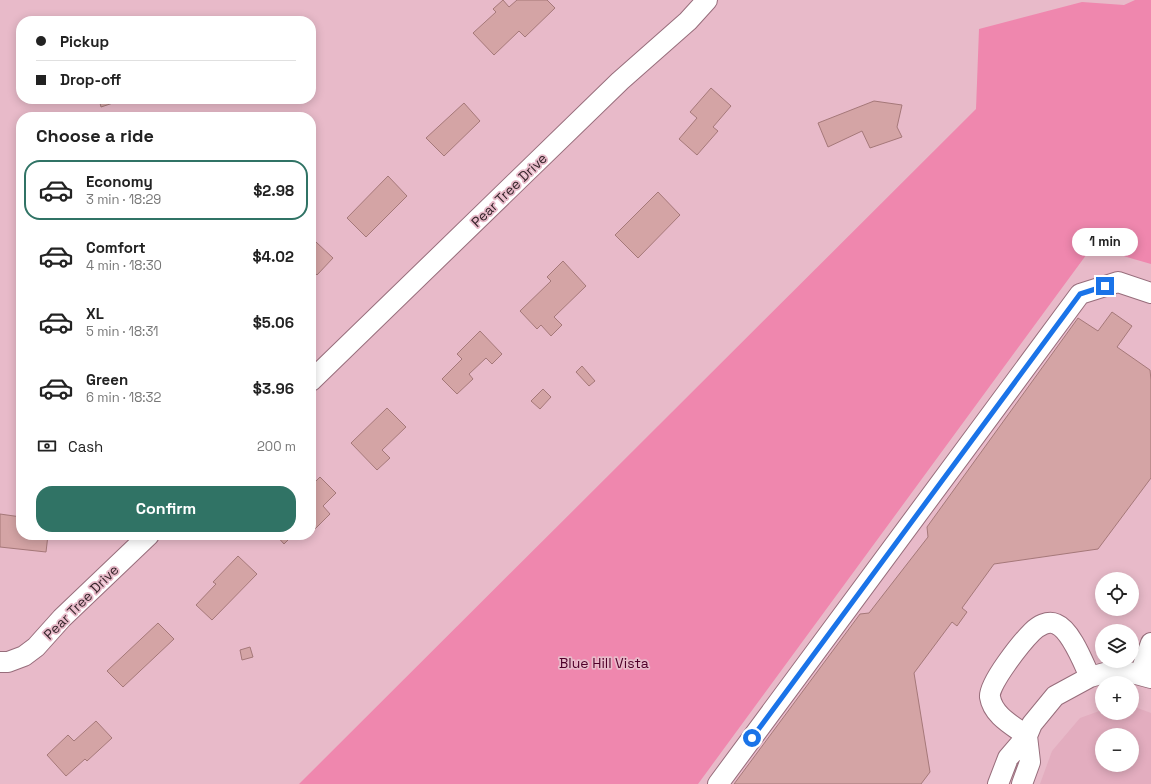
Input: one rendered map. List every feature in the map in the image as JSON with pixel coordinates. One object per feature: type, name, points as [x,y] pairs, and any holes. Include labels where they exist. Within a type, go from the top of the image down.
[{"type":"street","name":"Pear Tree Drive","points":[[316,376],[620,82],[688,21],[707,0]]},
{"type":"street","points":[[718,784],[1080,294],[1118,282],[1151,293]]},
{"type":"street","name":"Pear Tree Drive","points":[[4,662],[24,656],[36,647],[62,618],[144,540]]},
{"type":"street","points":[[1022,784],[1030,762],[1027,736],[1001,716],[994,708],[990,697],[990,689],[997,676],[1032,632],[1047,622],[1055,623],[1063,627],[1090,677]]},
{"type":"street","points":[[998,784],[1008,758],[1027,736],[1032,724],[1056,696],[1090,677],[1112,671],[1125,671],[1145,676],[1151,643]]},
{"type":"shaded area","points":[[1139,709],[1151,713],[1151,784],[1040,784],[1052,751],[1080,718],[1095,713],[1095,720],[1139,720]]},
{"type":"green space","name":"Blue Hill Vista","points":[[1135,0],[1151,0],[1151,264],[1092,247],[698,784],[299,784],[976,109],[979,29],[1082,2],[1124,5]]},
{"type":"building","points":[[503,0],[509,7],[517,0],[547,0],[555,8],[525,37],[519,31],[494,55],[473,33],[496,12],[493,9]]},
{"type":"building","points":[[711,88],[731,106],[713,127],[718,131],[697,155],[679,139],[697,118],[690,112]]},
{"type":"building","points":[[874,101],[902,105],[897,127],[902,137],[870,148],[862,131],[828,147],[818,123]]},
{"type":"building","points":[[464,103],[480,121],[444,156],[426,138]]},
{"type":"building","points":[[100,104],[110,104],[101,107]]},
{"type":"building","points":[[388,176],[407,196],[366,237],[347,218]]},
{"type":"building","points":[[658,192],[680,215],[638,258],[615,235]]},
{"type":"building","points":[[316,242],[333,258],[317,275],[316,274]]},
{"type":"building","points":[[563,261],[586,286],[554,317],[562,325],[551,336],[541,325],[537,329],[520,311],[551,281],[547,277]]},
{"type":"building","points":[[1112,312],[1132,326],[1117,347],[1150,370],[1151,478],[1098,549],[994,564],[962,608],[967,612],[957,626],[952,622],[914,673],[930,772],[921,784],[734,784],[860,614],[869,613],[928,537],[927,527],[1078,318],[1098,331]]},
{"type":"building","points":[[480,331],[502,354],[492,364],[486,358],[469,374],[473,379],[457,394],[442,379],[462,359],[457,354]]},
{"type":"building","points":[[582,366],[595,381],[589,386],[576,372]]},
{"type":"building","points":[[543,389],[551,397],[540,409],[531,401]]},
{"type":"building","points":[[387,408],[406,427],[382,450],[390,458],[377,470],[351,443]]},
{"type":"building","points":[[320,477],[336,493],[323,506],[330,514],[316,528],[316,481]]},
{"type":"building","points":[[0,514],[16,516],[16,540],[47,540],[46,552],[0,547]]},
{"type":"building","points":[[280,540],[288,540],[284,544]]},
{"type":"building","points":[[238,556],[257,574],[212,620],[196,605],[216,584],[213,582]]},
{"type":"building","points":[[158,623],[174,639],[123,687],[107,671]]},
{"type":"building","points":[[250,647],[253,657],[242,660],[240,650]]},
{"type":"building","points":[[96,721],[112,738],[87,761],[85,759],[66,776],[47,755],[68,735],[74,741]]},
{"type":"route","points":[[752,738],[1080,294],[1105,286]]}]
